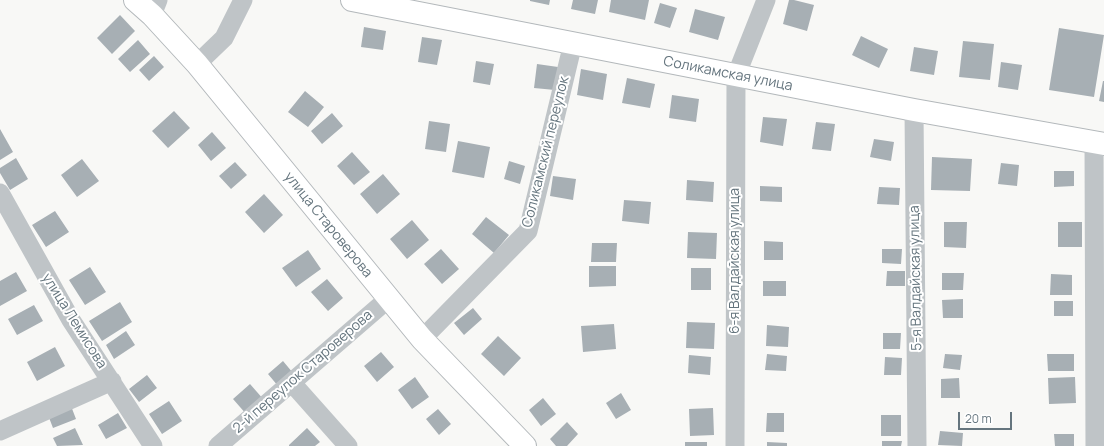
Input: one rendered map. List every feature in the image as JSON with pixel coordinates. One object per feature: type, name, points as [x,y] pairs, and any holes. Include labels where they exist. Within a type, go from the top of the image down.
[{"type":"main road","name":"улица Староверова","points":[[135,0],[155,8],[197,64],[388,299],[422,339],[525,446]]},
{"type":"main road","name":"Соликамская улица","points":[[352,0],[736,76],[1099,143]]},
{"type":"street","points":[[197,64],[224,38],[243,0]]},
{"type":"street","points":[[736,76],[766,0]]},
{"type":"street","name":"Соликамский переулок","points":[[422,339],[528,231],[573,43]]},
{"type":"street","name":"6-я Валдайская улица","points":[[735,446],[736,76]]},
{"type":"street","name":"5-я Валдайская улица","points":[[914,110],[917,446]]},
{"type":"street","points":[[1095,446],[1099,143]]},
{"type":"street","name":"улица Лемисова","points":[[0,193],[71,320],[153,446]]},
{"type":"street","name":"2-й переулок Староверова","points":[[218,446],[388,299]]},
{"type":"street","points":[[0,431],[112,381]]},
{"type":"street","points":[[292,383],[348,446]]},
{"type":"building","points":[[530,0],[550,0],[549,5]]},
{"type":"building","points":[[573,0],[598,0],[595,14],[571,9]]},
{"type":"building","points":[[611,0],[649,0],[645,20],[609,12]]},
{"type":"building","points":[[789,0],[814,5],[807,31],[783,24]]},
{"type":"building","points":[[660,3],[677,8],[670,28],[654,23]]},
{"type":"building","points":[[695,9],[725,17],[718,40],[689,32]]},
{"type":"building","points":[[120,15],[135,31],[112,54],[97,38]]},
{"type":"building","points":[[364,27],[386,31],[383,50],[361,47]]},
{"type":"building","points":[[1059,28],[1104,35],[1094,97],[1049,90]]},
{"type":"building","points":[[861,36],[888,49],[879,68],[852,55]]},
{"type":"building","points":[[422,37],[442,40],[437,65],[418,62]]},
{"type":"building","points":[[138,40],[150,54],[130,72],[118,59]]},
{"type":"building","points":[[963,41],[994,44],[990,80],[959,77]]},
{"type":"building","points":[[914,47],[938,51],[934,75],[910,71]]},
{"type":"building","points":[[154,56],[164,67],[149,81],[139,70]]},
{"type":"building","points":[[476,61],[494,64],[490,85],[473,82]]},
{"type":"building","points":[[1001,62],[1022,65],[1018,90],[998,87]]},
{"type":"building","points":[[537,64],[558,67],[555,90],[534,88]]},
{"type":"building","points":[[581,69],[607,74],[603,100],[577,95]]},
{"type":"building","points":[[627,78],[655,84],[650,108],[622,103]]},
{"type":"building","points":[[1104,81],[1104,102],[1099,101]]},
{"type":"building","points":[[305,91],[324,107],[308,127],[288,112]]},
{"type":"building","points":[[672,95],[699,99],[696,122],[669,118]]},
{"type":"building","points":[[174,111],[190,128],[168,148],[152,131]]},
{"type":"building","points":[[332,113],[343,126],[322,144],[311,131]]},
{"type":"building","points":[[763,117],[787,119],[783,146],[760,142]]},
{"type":"building","points":[[429,121],[450,124],[446,152],[425,149]]},
{"type":"building","points":[[816,122],[835,124],[831,151],[812,149]]},
{"type":"building","points":[[0,129],[13,152],[0,160]]},
{"type":"building","points":[[212,132],[226,148],[211,161],[198,145]]},
{"type":"building","points":[[874,139],[894,142],[891,161],[870,157]]},
{"type":"building","points":[[458,141],[490,147],[484,178],[452,172]]},
{"type":"building","points":[[352,152],[370,172],[354,185],[337,166]]},
{"type":"building","points":[[932,157],[972,159],[970,191],[931,190]]},
{"type":"building","points":[[16,158],[28,179],[10,190],[0,173],[0,168]]},
{"type":"building","points":[[82,159],[99,181],[77,197],[61,175]]},
{"type":"building","points":[[509,161],[525,166],[520,184],[504,179]]},
{"type":"building","points":[[235,162],[247,175],[231,189],[219,176]]},
{"type":"building","points":[[1001,163],[1019,165],[1017,186],[998,184]]},
{"type":"building","points":[[1054,171],[1074,171],[1074,186],[1054,187]]},
{"type":"building","points":[[383,174],[400,194],[377,214],[360,194]]},
{"type":"building","points":[[553,176],[576,179],[573,200],[550,196]]},
{"type":"building","points":[[687,180],[714,182],[713,202],[686,200]]},
{"type":"building","points":[[760,186],[782,187],[782,202],[760,201]]},
{"type":"building","points":[[879,187],[900,188],[899,205],[877,204]]},
{"type":"building","points":[[264,194],[283,215],[264,233],[245,212]]},
{"type":"building","points":[[624,200],[651,202],[649,224],[622,221]]},
{"type":"building","points":[[55,211],[69,232],[46,247],[32,225]]},
{"type":"building","points":[[486,217],[509,235],[494,253],[472,234]]},
{"type":"building","points":[[412,220],[429,240],[407,259],[390,239]]},
{"type":"building","points":[[944,222],[967,222],[966,248],[944,247]]},
{"type":"building","points":[[1058,222],[1082,222],[1082,247],[1058,247]]},
{"type":"building","points":[[688,232],[717,233],[716,259],[687,258]]},
{"type":"building","points":[[764,241],[783,242],[783,260],[764,260]]},
{"type":"building","points":[[592,243],[617,243],[616,262],[591,262]]},
{"type":"building","points":[[441,249],[459,269],[442,284],[424,264]]},
{"type":"building","points":[[882,249],[902,249],[901,264],[882,263]]},
{"type":"building","points":[[308,250],[321,269],[296,287],[282,268]]},
{"type":"building","points":[[589,266],[616,266],[616,286],[589,287]]},
{"type":"building","points":[[90,267],[106,292],[85,305],[69,280]]},
{"type":"building","points":[[691,268],[711,268],[711,290],[691,290]]},
{"type":"building","points":[[887,271],[905,271],[905,286],[886,286]]},
{"type":"building","points":[[16,272],[27,291],[0,306],[0,281]]},
{"type":"building","points":[[942,273],[964,273],[963,290],[942,290]]},
{"type":"building","points":[[1051,274],[1072,275],[1072,295],[1050,295]]},
{"type":"building","points":[[327,279],[343,298],[328,311],[311,292]]},
{"type":"building","points":[[763,281],[786,281],[786,296],[763,296]]},
{"type":"building","points":[[963,299],[963,318],[943,318],[942,300]]},
{"type":"building","points":[[1054,301],[1073,301],[1073,316],[1054,316]]},
{"type":"building","points":[[120,302],[132,322],[102,341],[89,321]]},
{"type":"building","points":[[34,305],[43,321],[17,335],[8,319]]},
{"type":"building","points":[[473,308],[482,319],[464,335],[454,323]]},
{"type":"building","points":[[687,322],[715,323],[714,349],[686,348]]},
{"type":"building","points":[[614,324],[616,349],[583,352],[581,326]]},
{"type":"building","points":[[767,325],[789,327],[788,347],[766,346]]},
{"type":"building","points":[[126,331],[135,345],[114,359],[106,345]]},
{"type":"building","points":[[883,333],[901,333],[900,349],[883,349]]},
{"type":"building","points":[[498,336],[521,358],[504,376],[481,354]]},
{"type":"building","points":[[55,347],[65,366],[37,381],[27,362]]},
{"type":"building","points":[[381,352],[394,367],[377,382],[364,366]]},
{"type":"building","points":[[767,354],[787,356],[786,371],[765,370]]},
{"type":"building","points":[[945,354],[962,355],[960,370],[943,368]]},
{"type":"building","points":[[1047,354],[1074,354],[1074,371],[1048,371]]},
{"type":"building","points":[[689,355],[711,357],[710,375],[688,373]]},
{"type":"building","points":[[885,357],[902,358],[901,375],[884,375]]},
{"type":"building","points":[[283,361],[293,373],[278,386],[268,374]]},
{"type":"building","points":[[147,375],[157,388],[139,402],[129,389]]},
{"type":"building","points":[[415,377],[429,397],[412,409],[398,390]]},
{"type":"building","points":[[1075,377],[1076,403],[1049,404],[1048,378]]},
{"type":"building","points":[[959,378],[960,398],[941,398],[941,379]]},
{"type":"building","points":[[250,384],[264,400],[247,415],[233,399]]},
{"type":"building","points":[[621,393],[631,410],[616,419],[606,403]]},
{"type":"building","points":[[543,398],[556,414],[541,426],[529,410]]},
{"type":"building","points":[[169,401],[182,421],[162,434],[149,414]]},
{"type":"building","points":[[71,406],[76,419],[53,428],[48,415]]},
{"type":"building","points":[[713,408],[714,435],[690,436],[689,409]]},
{"type":"building","points":[[438,409],[451,424],[439,435],[426,419]]},
{"type":"building","points":[[118,413],[127,428],[106,439],[98,425]]},
{"type":"building","points":[[767,413],[784,413],[784,432],[766,432]]},
{"type":"building","points":[[881,415],[901,415],[901,436],[881,436]]},
{"type":"building","points":[[567,422],[578,434],[567,446],[556,446],[550,439]]},
{"type":"building","points":[[75,428],[83,445],[57,446],[53,438]]},
{"type":"building","points":[[307,428],[320,442],[315,446],[289,446],[289,445]]},
{"type":"building","points":[[940,431],[963,433],[962,446],[938,445]]},
{"type":"building","points":[[1054,434],[1074,434],[1074,446],[1055,446]]},
{"type":"building","points":[[882,441],[902,441],[901,446],[882,446]]},
{"type":"building","points":[[685,442],[707,442],[707,446],[685,446]]},
{"type":"building","points":[[767,442],[787,443],[787,446],[767,446]]}]
